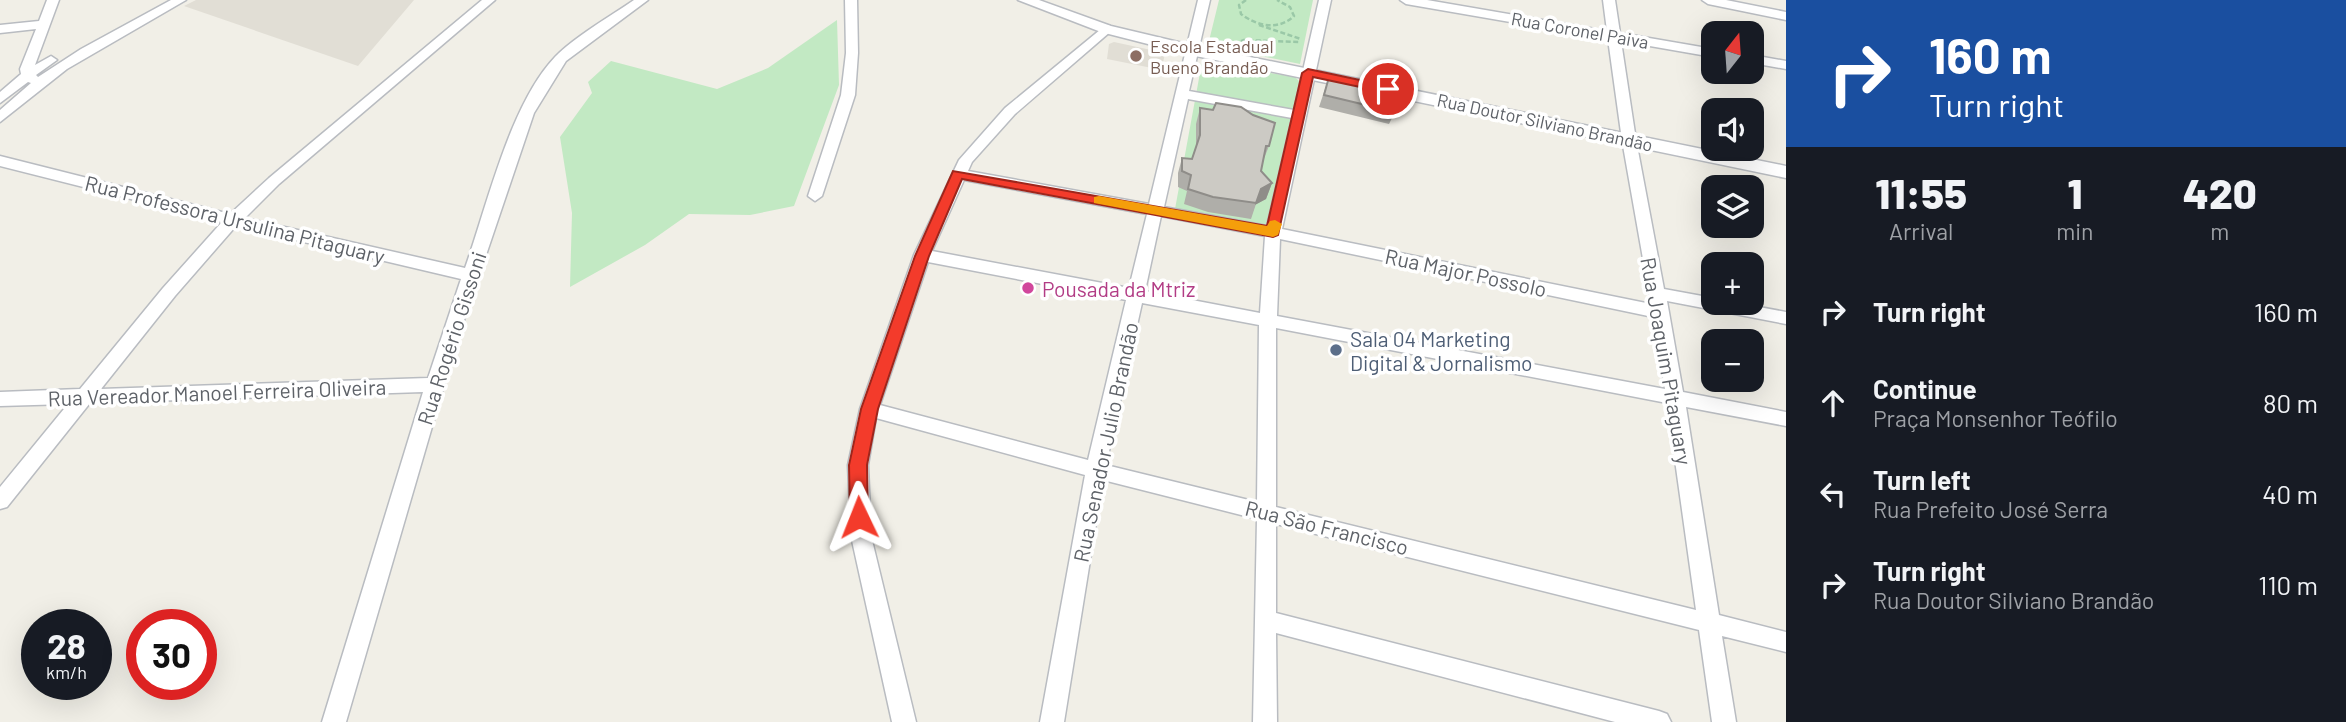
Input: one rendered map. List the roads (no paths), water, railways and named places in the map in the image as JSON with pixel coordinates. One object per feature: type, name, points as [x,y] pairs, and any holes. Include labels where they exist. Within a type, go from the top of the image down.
[{"type":"street","points":[[34,78],[29,63],[53,0]]},
{"type":"street","points":[[0,118],[34,78],[62,53],[162,0]]},
{"type":"street","points":[[0,99],[180,0]]},
{"type":"street","points":[[0,501],[85,395],[233,220],[274,181],[489,0]]},
{"type":"street","name":"Rua Rogério Gissoni","points":[[334,722],[470,275],[531,106],[552,68],[587,37],[642,0]]},
{"type":"street","points":[[815,195],[848,95],[852,53],[851,0]]},
{"type":"street","name":"Rua Senador Julio Brandão","points":[[1052,722],[1095,470],[1204,0]]},
{"type":"street","points":[[1265,722],[1269,512],[1268,321],[1273,232],[1325,0]]},
{"type":"street","name":"Rua Coronel Paiva","points":[[1406,0],[1701,51]]},
{"type":"street","name":"Rua Joaquim Pitaguary","points":[[1609,0],[1629,139],[1675,398],[1724,722]]},
{"type":"street","points":[[1708,0],[1786,16]]},
{"type":"street","name":"Rua Doutor Silviano Brandão","points":[[1023,1],[1046,4],[1106,29],[1191,50],[1786,172]]},
{"type":"street","points":[[0,29],[45,24]]},
{"type":"street","points":[[904,722],[861,536],[858,465],[869,409],[922,256],[958,174],[989,131],[1106,29]]},
{"type":"street","points":[[1764,61],[1786,65]]},
{"type":"street","points":[[1181,94],[1299,115]]},
{"type":"street","name":"Rua Professora Ursulina Pitaguary","points":[[0,161],[233,220],[470,275]]},
{"type":"street","name":"Rua Major Possolo","points":[[958,174],[1273,232],[1659,312]]},
{"type":"street","points":[[922,256],[1786,419]]},
{"type":"street","points":[[1656,293],[1786,318]]},
{"type":"street","name":"Rua Vereador Manoel Ferreira Oliveira","points":[[0,399],[435,385]]},
{"type":"street","name":"Rua São Francisco","points":[[869,409],[1095,470],[1786,642]]},
{"type":"street","points":[[1267,621],[1659,722]]},
{"type":"place","name":"Escola Estadual Bueno Brandão","points":[[1136,56]]},
{"type":"place","name":"Pousada da Mtriz","points":[[1028,288]]},
{"type":"place","name":"Sala 04 Marketing Digital & Jornalismo","points":[[1336,350]]}]
